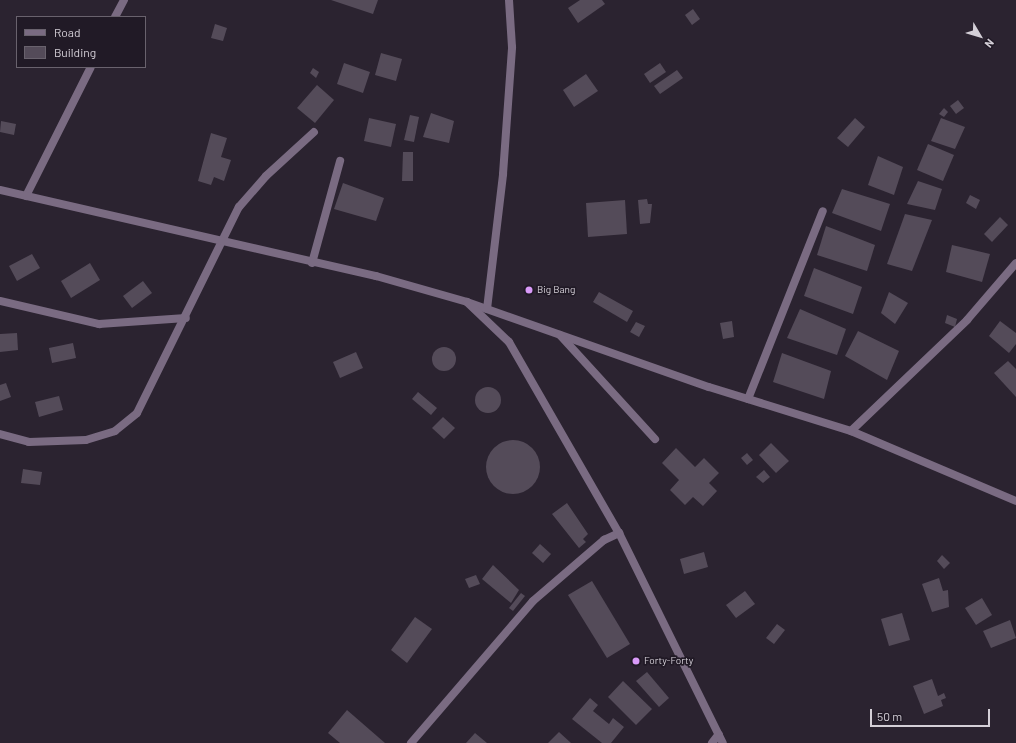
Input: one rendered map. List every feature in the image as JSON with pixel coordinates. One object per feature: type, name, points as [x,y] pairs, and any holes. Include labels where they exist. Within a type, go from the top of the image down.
[{"type":"street","points":[[116,16],[124,0]]},
{"type":"street","points":[[487,309],[503,174],[512,48],[509,0]]},
{"type":"street","points":[[26,196],[90,68]]},
{"type":"street","points":[[0,434],[29,442],[86,440],[115,431],[137,413],[186,318],[221,243],[240,207],[266,176],[314,132]]},
{"type":"street","points":[[312,263],[340,161]]},
{"type":"street","points":[[0,190],[221,243],[312,263],[467,302],[748,399],[851,431],[1016,501]]},
{"type":"street","points":[[748,399],[823,211]]},
{"type":"street","points":[[851,431],[967,320],[1016,263]]},
{"type":"street","points":[[0,301],[99,324],[186,318]]},
{"type":"street","points":[[467,302],[509,342],[619,533],[723,743]]},
{"type":"street","points":[[559,334],[655,439]]},
{"type":"street","points":[[411,743],[533,601],[604,540],[619,533]]},
{"type":"street","points":[[712,743],[719,734]]},
{"type":"building","points":[[331,0],[378,0],[373,14]]},
{"type":"building","points":[[580,0],[602,0],[605,4],[578,23],[568,8]]},
{"type":"building","points":[[693,9],[700,19],[692,25],[685,15]]},
{"type":"building","points":[[215,24],[227,28],[223,41],[211,38]]},
{"type":"building","points":[[381,53],[402,59],[396,81],[375,75]]},
{"type":"building","points":[[344,63],[370,72],[363,93],[337,84]]},
{"type":"building","points":[[660,63],[666,72],[650,83],[644,74]]},
{"type":"building","points":[[313,68],[319,72],[316,78],[310,73]]},
{"type":"building","points":[[677,70],[683,78],[660,94],[654,86]]},
{"type":"building","points":[[586,74],[598,91],[574,107],[563,90]]},
{"type":"building","points":[[317,85],[334,100],[315,123],[297,108]]},
{"type":"building","points":[[958,100],[964,108],[956,114],[950,106]]},
{"type":"building","points":[[944,108],[948,112],[944,117],[939,114]]},
{"type":"building","points":[[431,113],[454,121],[449,143],[423,137]]},
{"type":"building","points":[[410,115],[419,117],[414,142],[404,140]]},
{"type":"building","points":[[369,118],[396,124],[391,147],[364,141]]},
{"type":"building","points":[[855,118],[865,127],[848,147],[837,138]]},
{"type":"building","points":[[941,118],[965,127],[955,149],[931,141]]},
{"type":"building","points":[[1,121],[16,124],[14,135],[0,132]]},
{"type":"building","points":[[211,133],[227,138],[221,157],[231,160],[224,181],[214,177],[211,185],[198,181]]},
{"type":"building","points":[[928,144],[954,155],[943,181],[917,170]]},
{"type":"building","points":[[403,152],[413,152],[413,181],[402,181]]},
{"type":"building","points":[[878,156],[903,167],[894,195],[868,185]]},
{"type":"building","points":[[918,181],[942,189],[935,210],[907,204]]},
{"type":"building","points":[[343,183],[384,198],[376,221],[334,209]]},
{"type":"building","points":[[842,189],[890,204],[881,231],[832,213]]},
{"type":"building","points":[[970,195],[980,200],[976,209],[966,203]]},
{"type":"building","points":[[647,199],[648,204],[652,204],[650,223],[640,224],[638,200]]},
{"type":"building","points":[[625,200],[627,234],[588,237],[586,203]]},
{"type":"building","points":[[905,214],[932,220],[912,271],[887,264]]},
{"type":"building","points":[[1000,217],[1008,225],[992,242],[984,234]]},
{"type":"building","points":[[826,226],[875,245],[867,271],[817,255]]},
{"type":"building","points":[[952,245],[990,254],[982,282],[946,272]]},
{"type":"building","points":[[32,254],[40,268],[17,281],[9,266]]},
{"type":"building","points":[[90,263],[100,280],[71,298],[61,281]]},
{"type":"building","points":[[814,268],[862,287],[853,314],[804,296]]},
{"type":"building","points":[[143,281],[152,293],[132,308],[123,296]]},
{"type":"building","points":[[599,292],[633,311],[627,322],[593,302]]},
{"type":"building","points":[[889,292],[908,303],[895,324],[881,313]]},
{"type":"building","points":[[800,309],[846,329],[837,355],[787,338]]},
{"type":"building","points":[[947,315],[957,319],[955,327],[945,323]]},
{"type":"building","points":[[732,321],[734,337],[723,339],[720,323]]},
{"type":"building","points":[[1000,321],[1016,333],[1016,344],[1009,353],[989,336]]},
{"type":"building","points":[[636,322],[645,326],[639,337],[630,332]]},
{"type":"building","points":[[858,331],[899,351],[887,380],[845,356]]},
{"type":"building","points":[[17,333],[18,350],[0,352],[0,334]]},
{"type":"building","points":[[73,343],[76,358],[52,363],[49,348]]},
{"type":"building","points":[[444,347],[449,348],[455,354],[455,364],[449,370],[444,371],[439,370],[433,364],[432,359],[433,354],[439,348]]},
{"type":"building","points":[[356,352],[363,368],[340,378],[333,362]]},
{"type":"building","points":[[782,353],[831,371],[824,399],[773,382]]},
{"type":"building","points":[[1008,361],[1016,369],[1016,397],[994,373]]},
{"type":"building","points":[[6,383],[11,397],[0,401],[0,385]]},
{"type":"building","points":[[488,387],[497,391],[501,400],[497,409],[488,413],[479,409],[475,400],[479,391]]},
{"type":"building","points":[[418,392],[437,408],[431,415],[412,399]]},
{"type":"building","points":[[59,396],[63,410],[39,417],[35,402]]},
{"type":"building","points":[[443,417],[455,428],[444,439],[432,428]]},
{"type":"building","points":[[508,440],[518,440],[528,444],[536,452],[540,462],[540,472],[536,482],[528,490],[518,494],[508,494],[498,490],[490,482],[486,472],[486,462],[490,452],[498,444]]},
{"type":"building","points":[[771,443],[789,461],[776,473],[759,455]]},
{"type":"building","points":[[676,448],[695,467],[704,458],[719,473],[709,483],[717,491],[703,506],[693,497],[685,505],[670,490],[679,480],[662,463]]},
{"type":"building","points":[[747,453],[753,460],[747,465],[741,458]]},
{"type":"building","points":[[23,469],[42,472],[40,485],[21,483]]},
{"type":"building","points":[[764,470],[770,477],[763,483],[756,477]]},
{"type":"building","points":[[567,503],[588,534],[583,539],[586,542],[579,548],[552,514]]},
{"type":"building","points":[[540,544],[551,554],[543,563],[532,553]]},
{"type":"building","points":[[704,552],[708,567],[684,574],[680,559]]},
{"type":"building","points":[[942,555],[950,563],[944,569],[937,561]]},
{"type":"building","points":[[493,565],[519,590],[511,603],[482,579]]},
{"type":"building","points":[[476,575],[480,584],[469,588],[465,579]]},
{"type":"building","points":[[939,578],[943,591],[948,590],[949,607],[932,612],[922,584]]},
{"type":"building","points":[[592,581],[630,644],[607,658],[568,595]]},
{"type":"building","points":[[745,591],[755,604],[736,618],[726,605]]},
{"type":"building","points":[[521,593],[525,596],[513,611],[509,608]]},
{"type":"building","points":[[982,598],[992,615],[976,625],[965,608]]},
{"type":"building","points":[[902,613],[910,640],[889,646],[881,619]]},
{"type":"building","points":[[415,617],[432,629],[407,663],[391,650]]},
{"type":"building","points":[[1010,620],[1016,638],[991,648],[983,631]]},
{"type":"building","points":[[777,624],[785,630],[774,644],[766,638]]},
{"type":"building","points":[[647,672],[669,698],[659,707],[636,681]]},
{"type":"building","points":[[932,679],[938,696],[944,693],[946,698],[941,700],[943,706],[924,714],[913,686]]},
{"type":"building","points":[[623,681],[652,709],[636,725],[608,697]]},
{"type":"building","points":[[590,698],[598,705],[593,711],[609,724],[613,718],[624,727],[611,743],[602,743],[572,719]]},
{"type":"building","points":[[347,710],[385,743],[340,743],[328,733]]},
{"type":"building","points":[[559,732],[571,743],[548,743]]},
{"type":"building","points":[[475,733],[487,743],[466,743]]},
{"type":"place","name":"Big Bang","points":[[529,290]]},
{"type":"place","name":"Forty-Forty","points":[[636,661]]}]
